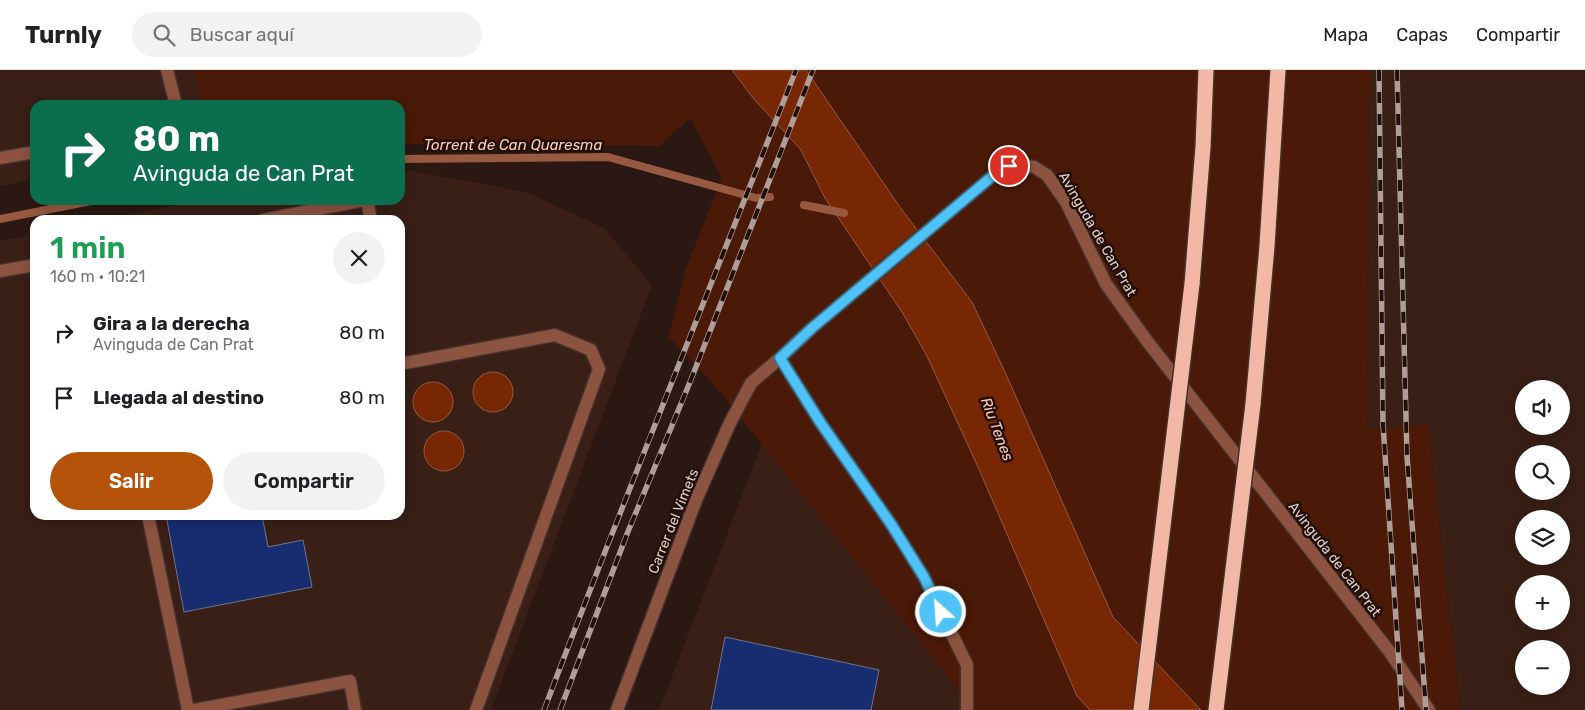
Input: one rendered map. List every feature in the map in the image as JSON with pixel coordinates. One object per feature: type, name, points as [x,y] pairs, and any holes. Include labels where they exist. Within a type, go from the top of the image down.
[{"type":"highway","points":[[1141,710],[1192,284],[1204,147],[1206,70]]},
{"type":"highway","points":[[1216,710],[1253,404],[1267,246],[1278,70]]},
{"type":"street","points":[[167,70],[175,100]]},
{"type":"street","points":[[0,158],[30,153]]},
{"type":"street","name":"Avinguda de Can Prat","points":[[780,358],[812,328],[996,173],[1009,166],[1022,165],[1034,167],[1047,175],[1066,202],[1106,284],[1147,342],[1389,651],[1428,710]]},
{"type":"street","points":[[289,215],[340,205]]},
{"type":"street","points":[[0,271],[30,266]]},
{"type":"street","points":[[405,363],[556,335],[592,350],[599,369],[476,710]]},
{"type":"street","points":[[780,358],[820,422],[891,524],[924,577],[967,665],[968,710]]},
{"type":"street","name":"Carrer del Vimets","points":[[617,710],[696,500],[729,425],[751,383],[780,358]]},
{"type":"street","points":[[149,520],[188,710]]},
{"type":"street","points":[[194,710],[350,681],[355,710]]},
{"type":"shaded area","points":[[0,70],[194,70],[203,100],[30,100],[30,180],[0,186]]},
{"type":"shaded area","points":[[194,70],[732,70],[753,98],[801,150],[825,198],[902,312],[926,354],[978,467],[1077,696],[1090,710],[975,710],[710,380],[669,337],[685,271],[722,178],[690,118],[659,146],[405,144],[405,100],[203,100]]},
{"type":"shaded area","points":[[806,70],[1370,70],[1368,430],[1428,424],[1460,710],[1201,710],[1113,617],[1005,372],[972,302],[902,210]]},
{"type":"shaded area","points":[[1370,70],[1585,70],[1585,710],[1460,710],[1428,425],[1368,430]]},
{"type":"shaded area","points":[[405,170],[526,192],[604,228],[652,285],[491,710],[0,710],[0,241],[30,235],[30,520],[405,520],[405,215],[127,215],[176,205],[405,205]]},
{"type":"shaded area","points":[[762,444],[975,710],[659,710]]},
{"type":"water","name":"Riu Tenes","points":[[732,70],[806,70],[902,210],[972,302],[1005,372],[1113,617],[1201,710],[1090,710],[1077,696],[978,467],[926,354],[902,312],[825,198],[801,150],[753,98]]},
{"type":"water","points":[[489,372],[497,372],[504,375],[510,381],[513,392],[510,403],[504,409],[497,412],[489,412],[482,409],[476,403],[473,396],[473,388],[476,381],[482,375]]},
{"type":"water","points":[[429,382],[437,382],[444,385],[450,391],[453,402],[450,413],[444,419],[437,422],[429,422],[422,419],[416,413],[413,406],[413,398],[416,391],[422,385]]},
{"type":"water","points":[[440,431],[448,431],[455,434],[461,440],[464,451],[461,462],[455,468],[448,471],[440,471],[433,468],[427,462],[424,455],[424,447],[427,440],[433,434]]},
{"type":"building","points":[[167,520],[263,520],[268,547],[303,540],[312,587],[184,612]]},
{"type":"building","points":[[725,637],[879,670],[871,710],[711,710]]},
{"type":"waterway","name":"Torrent de Can Quaresma","points":[[405,159],[608,157],[756,198],[770,197]]},
{"type":"waterway","name":"Torrent de Can Quaresma","points":[[0,219],[71,205]]},
{"type":"waterway","name":"Torrent de Can Quaresma","points":[[804,205],[844,213]]},
{"type":"railway","points":[[544,710],[796,70]]},
{"type":"railway","points":[[560,710],[627,534],[690,382],[813,70]]},
{"type":"railway","points":[[1379,70],[1383,424],[1402,710]]},
{"type":"railway","points":[[1397,70],[1407,456],[1426,710]]},
{"type":"route","points":[[941,612],[924,577],[891,524],[820,422],[780,358],[812,328],[996,173],[1009,166]]}]
